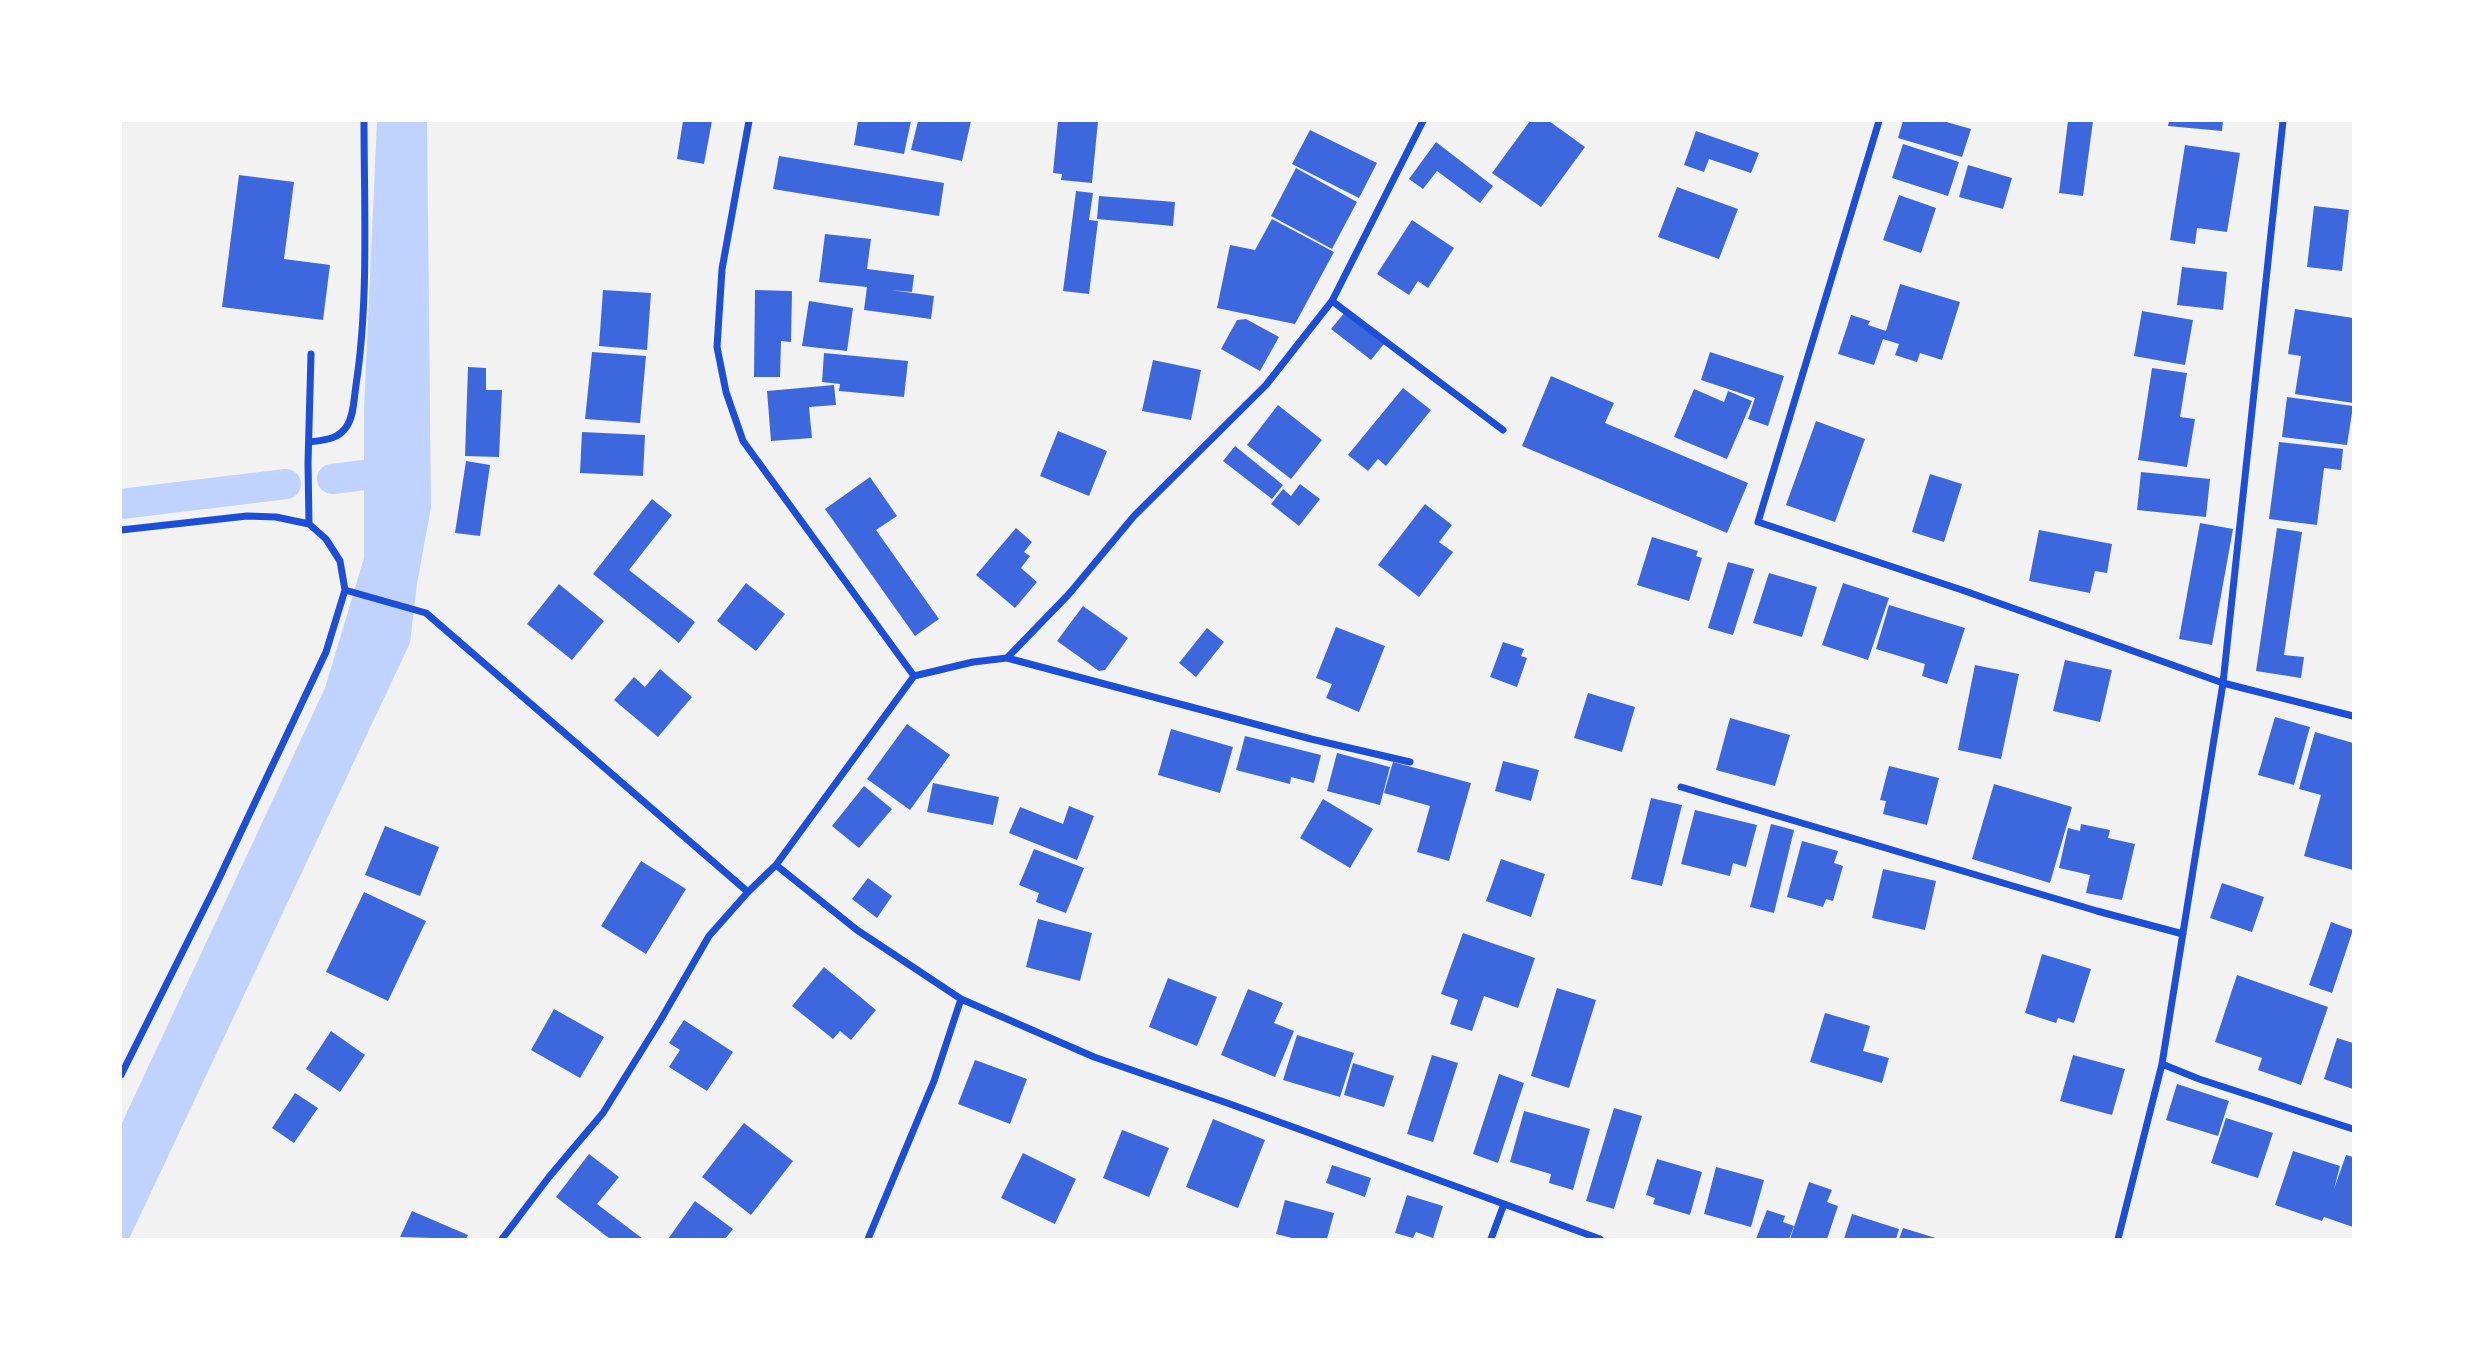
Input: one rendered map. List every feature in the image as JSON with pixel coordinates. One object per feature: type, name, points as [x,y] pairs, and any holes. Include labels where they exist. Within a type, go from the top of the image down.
[{"type":"street","points":[[309,442],[330,439],[341,434],[349,423],[353,408],[362,345],[364,121]]},
{"type":"street","points":[[749,121],[722,269],[717,347],[726,392],[743,441],[914,676]]},
{"type":"street","points":[[1007,658],[1069,594],[1134,516],[1266,385],[1332,301],[1423,121]]},
{"type":"street","points":[[1879,121],[1758,522],[1962,590],[2223,683],[2353,716]]},
{"type":"street","points":[[2118,1239],[2162,1064],[2223,683],[2283,121]]},
{"type":"street","points":[[1332,301],[1503,430]]},
{"type":"street","points":[[309,524],[311,354]]},
{"type":"street","points":[[121,530],[247,516],[276,517],[309,524],[326,539],[340,561],[347,590],[326,652],[215,887],[121,1075]]},
{"type":"street","points":[[347,590],[426,613],[748,891]]},
{"type":"street","points":[[502,1239],[549,1177],[603,1113],[709,936],[748,891],[776,865],[914,676],[972,662],[1007,658],[1286,733],[1410,762]]},
{"type":"street","points":[[1681,787],[2183,934]]},
{"type":"street","points":[[776,865],[857,930],[961,999],[1094,1057],[1600,1239]]},
{"type":"street","points":[[868,1239],[934,1081],[961,999]]},
{"type":"street","points":[[2162,1064],[2199,1079],[2353,1129]]},
{"type":"street","points":[[1491,1239],[1504,1205]]},
{"type":"water","points":[[377,121],[427,121],[431,507],[410,643],[129,1239],[121,1239],[121,1125],[325,688],[364,558],[364,410]]},
{"type":"building","points":[[683,121],[712,121],[704,164],[677,159]]},
{"type":"building","points":[[858,121],[911,121],[904,154],[854,145]]},
{"type":"building","points":[[918,121],[971,121],[962,161],[911,150]]},
{"type":"building","points":[[1058,121],[1098,121],[1092,183],[1061,180],[1062,174],[1053,173]]},
{"type":"building","points":[[1530,121],[1549,121],[1585,147],[1541,207],[1492,173]]},
{"type":"building","points":[[1903,121],[1943,121],[1971,129],[1962,157],[1898,138]]},
{"type":"building","points":[[2068,121],[2093,121],[2083,196],[2059,193]]},
{"type":"building","points":[[2169,121],[2223,121],[2222,131],[2168,126]]},
{"type":"building","points":[[1310,130],[1377,163],[1359,198],[1292,164]]},
{"type":"building","points":[[1696,131],[1759,153],[1751,173],[1709,159],[1704,172],[1684,165]]},
{"type":"building","points":[[1436,142],[1493,186],[1480,203],[1437,171],[1423,189],[1409,179]]},
{"type":"building","points":[[1903,144],[1959,162],[1948,196],[1892,178]]},
{"type":"building","points":[[2185,145],[2240,153],[2227,232],[2197,228],[2195,244],[2170,240]]},
{"type":"building","points":[[779,156],[944,183],[939,216],[773,189]]},
{"type":"building","points":[[1968,165],[2012,178],[2003,209],[1959,197]]},
{"type":"building","points":[[1296,168],[1357,202],[1332,249],[1271,216]]},
{"type":"building","points":[[239,175],[294,182],[284,259],[330,265],[323,320],[222,307]]},
{"type":"building","points":[[1677,187],[1738,209],[1719,259],[1658,237]]},
{"type":"building","points":[[1076,191],[1093,193],[1089,220],[1098,221],[1089,294],[1063,291]]},
{"type":"building","points":[[1899,195],[1936,208],[1921,253],[1883,240]]},
{"type":"building","points":[[1099,196],[1175,202],[1173,226],[1097,219]]},
{"type":"building","points":[[2314,206],[2349,210],[2342,271],[2307,267]]},
{"type":"building","points":[[1272,219],[1334,252],[1295,324],[1217,308],[1230,245],[1255,250]]},
{"type":"building","points":[[1412,220],[1454,248],[1428,288],[1418,281],[1409,295],[1377,274]]},
{"type":"building","points":[[825,234],[871,239],[867,269],[914,275],[912,292],[891,290],[934,296],[931,319],[864,310],[867,287],[819,282]]},
{"type":"building","points":[[2182,267],[2227,272],[2223,310],[2177,305]]},
{"type":"building","points":[[1900,284],[1960,302],[1942,360],[1920,353],[1917,362],[1895,355],[1899,344],[1883,339],[1874,365],[1838,354],[1851,315],[1870,321],[1868,325],[1886,331]]},
{"type":"building","points":[[603,290],[651,293],[647,350],[599,346]]},
{"type":"building","points":[[755,290],[792,291],[791,342],[781,341],[780,377],[754,377]]},
{"type":"building","points":[[809,301],[853,308],[847,351],[802,346]]},
{"type":"building","points":[[2295,309],[2353,318],[2353,403],[2295,394],[2301,356],[2288,354]]},
{"type":"building","points":[[2142,311],[2193,320],[2185,365],[2134,356]]},
{"type":"building","points":[[1345,312],[1384,344],[1371,360],[1331,329]]},
{"type":"building","points":[[1246,319],[1279,337],[1260,371],[1221,349],[1237,320]]},
{"type":"building","points":[[592,352],[646,356],[640,423],[585,419]]},
{"type":"building","points":[[1710,352],[1784,376],[1768,426],[1748,419],[1755,398],[1701,380]]},
{"type":"building","points":[[824,353],[908,361],[904,397],[839,391],[840,384],[822,382]]},
{"type":"building","points":[[1153,360],[1201,370],[1191,420],[1142,411]]},
{"type":"building","points":[[468,367],[486,368],[486,390],[502,390],[499,457],[465,456]]},
{"type":"building","points":[[2152,368],[2187,373],[2180,417],[2195,419],[2187,467],[2138,460]]},
{"type":"building","points":[[1551,376],[1614,403],[1605,423],[1748,483],[1727,533],[1522,446]]},
{"type":"building","points":[[834,385],[836,405],[809,407],[812,438],[771,441],[767,391]]},
{"type":"building","points":[[1403,388],[1431,410],[1386,466],[1378,459],[1368,471],[1348,455]]},
{"type":"building","points":[[1694,389],[1724,402],[1728,391],[1752,401],[1727,459],[1674,437]]},
{"type":"building","points":[[2287,397],[2353,406],[2347,445],[2282,437]]},
{"type":"building","points":[[1278,405],[1322,440],[1291,479],[1247,445]]},
{"type":"building","points":[[1816,421],[1865,439],[1835,522],[1786,505]]},
{"type":"building","points":[[1058,431],[1107,451],[1089,496],[1040,476]]},
{"type":"building","points":[[582,432],[645,435],[643,476],[580,473]]},
{"type":"building","points":[[2279,442],[2343,449],[2341,470],[2324,468],[2317,525],[2269,519]]},
{"type":"building","points":[[1235,446],[1283,485],[1272,499],[1223,461]]},
{"type":"building","points":[[466,461],[490,465],[480,536],[455,533]]},
{"type":"building","points":[[2141,472],[2210,479],[2206,517],[2137,510]]},
{"type":"building","points":[[1930,474],[1962,484],[1944,542],[1912,532]]},
{"type":"building","points":[[870,477],[897,516],[876,530],[939,619],[915,636],[825,509]]},
{"type":"building","points":[[1300,484],[1320,499],[1299,526],[1271,504],[1283,489],[1291,496]]},
{"type":"building","points":[[652,499],[672,515],[629,570],[695,622],[679,643],[593,574]]},
{"type":"building","points":[[1425,504],[1452,525],[1439,542],[1453,552],[1419,597],[1378,565]]},
{"type":"building","points":[[2200,523],[2233,529],[2212,645],[2179,639]]},
{"type":"building","points":[[1016,528],[1032,542],[1024,552],[1030,556],[1021,568],[1037,582],[1015,608],[976,575]]},
{"type":"building","points":[[2277,528],[2302,532],[2284,655],[2304,657],[2301,678],[2256,671]]},
{"type":"building","points":[[2039,530],[2112,544],[2107,573],[2095,571],[2090,593],[2029,581]]},
{"type":"building","points":[[1652,537],[1698,551],[1696,556],[1702,558],[1689,601],[1637,585]]},
{"type":"building","points":[[1728,562],[1754,569],[1733,635],[1708,628]]},
{"type":"building","points":[[1769,573],[1817,587],[1802,637],[1753,623]]},
{"type":"building","points":[[746,583],[785,614],[756,651],[717,621]]},
{"type":"building","points":[[1843,583],[1889,598],[1868,660],[1822,645]]},
{"type":"building","points":[[559,584],[604,621],[572,660],[527,624]]},
{"type":"building","points":[[1889,605],[1965,628],[1947,684],[1922,676],[1925,664],[1876,649]]},
{"type":"building","points":[[1083,606],[1128,638],[1105,670],[1099,671],[1057,641]]},
{"type":"building","points":[[1336,627],[1385,646],[1359,712],[1326,698],[1332,684],[1316,678]]},
{"type":"building","points":[[1207,628],[1224,642],[1196,677],[1179,663]]},
{"type":"building","points":[[1503,642],[1524,649],[1521,656],[1527,658],[1517,687],[1490,677]]},
{"type":"building","points":[[2065,660],[2112,670],[2100,722],[2053,711]]},
{"type":"building","points":[[1975,665],[2019,674],[2001,759],[1958,750]]},
{"type":"building","points":[[660,669],[692,697],[658,737],[614,700],[634,677],[645,687]]},
{"type":"building","points":[[1588,693],[1635,707],[1622,752],[1574,738]]},
{"type":"building","points":[[2275,717],[2310,727],[2294,785],[2258,775]]},
{"type":"building","points":[[1730,718],[1790,735],[1775,786],[1716,770]]},
{"type":"building","points":[[907,724],[950,755],[910,810],[867,779]]},
{"type":"building","points":[[1171,729],[1233,747],[1220,793],[1158,775]]},
{"type":"building","points":[[2315,732],[2353,743],[2353,870],[2304,856],[2321,795],[2299,789]]},
{"type":"building","points":[[1245,736],[1321,755],[1314,783],[1291,777],[1290,784],[1236,770]]},
{"type":"building","points":[[1337,753],[1390,767],[1380,805],[1327,791]]},
{"type":"building","points":[[1503,761],[1539,770],[1531,801],[1495,791]]},
{"type":"building","points":[[1393,762],[1471,783],[1449,861],[1417,852],[1430,806],[1384,793]]},
{"type":"building","points":[[1889,766],[1939,778],[1927,825],[1883,814],[1886,801],[1880,800]]},
{"type":"building","points":[[933,783],[999,797],[993,825],[927,812]]},
{"type":"building","points":[[1994,784],[2072,807],[2050,883],[1972,859]]},
{"type":"building","points":[[864,786],[892,809],[859,848],[832,826]]},
{"type":"building","points":[[1651,798],[1682,805],[1662,886],[1631,879]]},
{"type":"building","points":[[1323,799],[1373,829],[1350,868],[1300,838]]},
{"type":"building","points":[[1069,806],[1094,816],[1077,860],[1009,833],[1020,807],[1063,824]]},
{"type":"building","points":[[1695,810],[1757,825],[1746,867],[1733,863],[1730,876],[1681,864]]},
{"type":"building","points":[[1771,824],[1794,830],[1774,913],[1750,907]]},
{"type":"building","points":[[2081,824],[2110,830],[2108,838],[2135,844],[2122,900],[2086,893],[2090,875],[2059,868],[2068,828],[2080,831]]},
{"type":"building","points":[[385,826],[439,847],[420,896],[365,875]]},
{"type":"building","points":[[1802,841],[1838,851],[1834,863],[1843,866],[1833,901],[1826,899],[1823,907],[1787,897]]},
{"type":"building","points":[[1034,849],[1084,868],[1066,913],[1036,902],[1039,893],[1019,885]]},
{"type":"building","points":[[1501,859],[1545,874],[1531,917],[1486,901]]},
{"type":"building","points":[[641,861],[686,889],[646,954],[601,926]]},
{"type":"building","points":[[1883,869],[1936,881],[1925,930],[1872,918]]},
{"type":"building","points":[[868,878],[892,896],[877,918],[852,899]]},
{"type":"building","points":[[2222,883],[2264,897],[2252,932],[2210,918]]},
{"type":"building","points":[[364,892],[426,921],[388,1001],[326,972]]},
{"type":"building","points":[[1038,919],[1092,933],[1080,981],[1026,967]]},
{"type":"building","points":[[2331,922],[2353,930],[2332,993],[2309,985]]},
{"type":"building","points":[[1463,933],[1535,958],[1518,1008],[1484,996],[1472,1031],[1450,1024],[1458,1000],[1441,994]]},
{"type":"building","points":[[2042,954],[2091,969],[2074,1023],[2058,1018],[2056,1023],[2025,1013]]},
{"type":"building","points":[[824,967],[876,1010],[851,1040],[840,1031],[833,1039],[792,1006]]},
{"type":"building","points":[[2237,975],[2328,1007],[2301,1085],[2258,1070],[2262,1058],[2215,1042]]},
{"type":"building","points":[[1168,978],[1217,997],[1197,1046],[1149,1027]]},
{"type":"building","points":[[1557,988],[1596,1000],[1569,1088],[1531,1076]]},
{"type":"building","points":[[1248,989],[1283,1003],[1274,1023],[1294,1031],[1275,1077],[1221,1055]]},
{"type":"building","points":[[554,1009],[604,1037],[580,1078],[531,1050]]},
{"type":"building","points":[[1825,1013],[1870,1026],[1863,1051],[1889,1058],[1882,1083],[1810,1062]]},
{"type":"building","points":[[684,1020],[733,1052],[707,1091],[669,1067],[680,1050],[669,1043]]},
{"type":"building","points":[[331,1031],[365,1055],[340,1092],[306,1069]]},
{"type":"building","points":[[1297,1035],[1354,1053],[1340,1097],[1283,1080]]},
{"type":"building","points":[[2337,1038],[2353,1043],[2353,1089],[2324,1079]]},
{"type":"building","points":[[1432,1055],[1458,1063],[1433,1142],[1407,1134]]},
{"type":"building","points":[[2073,1055],[2125,1069],[2112,1115],[2060,1101]]},
{"type":"building","points":[[975,1060],[1027,1079],[1010,1124],[958,1104]]},
{"type":"building","points":[[1353,1063],[1394,1076],[1384,1107],[1344,1095]]},
{"type":"building","points":[[1499,1074],[1524,1083],[1498,1163],[1473,1154]]},
{"type":"building","points":[[2177,1084],[2229,1101],[2218,1136],[2166,1120]]},
{"type":"building","points":[[295,1093],[318,1108],[294,1143],[272,1128]]},
{"type":"building","points":[[1614,1108],[1642,1116],[1614,1209],[1586,1201]]},
{"type":"building","points":[[1524,1111],[1590,1129],[1573,1190],[1549,1183],[1551,1174],[1510,1162]]},
{"type":"building","points":[[2226,1118],[2273,1133],[2258,1178],[2211,1163]]},
{"type":"building","points":[[1213,1119],[1265,1140],[1238,1208],[1186,1187]]},
{"type":"building","points":[[744,1123],[793,1161],[751,1215],[702,1177]]},
{"type":"building","points":[[1122,1130],[1169,1148],[1149,1197],[1103,1178]]},
{"type":"building","points":[[2293,1151],[2340,1166],[2334,1189],[2346,1155],[2353,1157],[2353,1227],[2324,1217],[2322,1221],[2275,1205]]},
{"type":"building","points":[[1023,1153],[1076,1179],[1055,1224],[1001,1198]]},
{"type":"building","points":[[589,1154],[619,1177],[597,1204],[643,1239],[610,1239],[556,1197]]},
{"type":"building","points":[[1657,1159],[1702,1172],[1690,1215],[1653,1204],[1655,1198],[1646,1195]]},
{"type":"building","points":[[1332,1165],[1371,1178],[1365,1197],[1326,1183]]},
{"type":"building","points":[[1716,1167],[1764,1180],[1751,1227],[1704,1214]]},
{"type":"building","points":[[1809,1182],[1832,1190],[1827,1202],[1838,1206],[1827,1239],[1790,1239]]},
{"type":"building","points":[[1407,1195],[1443,1206],[1433,1238],[1416,1232],[1413,1238],[1395,1233]]},
{"type":"building","points":[[1285,1200],[1334,1213],[1327,1239],[1296,1239],[1276,1234]]},
{"type":"building","points":[[695,1201],[733,1229],[725,1239],[668,1239]]},
{"type":"building","points":[[1767,1210],[1785,1216],[1783,1222],[1794,1226],[1789,1239],[1756,1239]]},
{"type":"building","points":[[412,1211],[468,1235],[466,1239],[400,1237]]},
{"type":"building","points":[[1852,1214],[1899,1229],[1896,1239],[1844,1239]]},
{"type":"building","points":[[1903,1228],[1939,1239],[1899,1239]]},
{"type":"waterway","points":[[332,479],[397,471]]},
{"type":"waterway","points":[[121,504],[286,484]]}]
